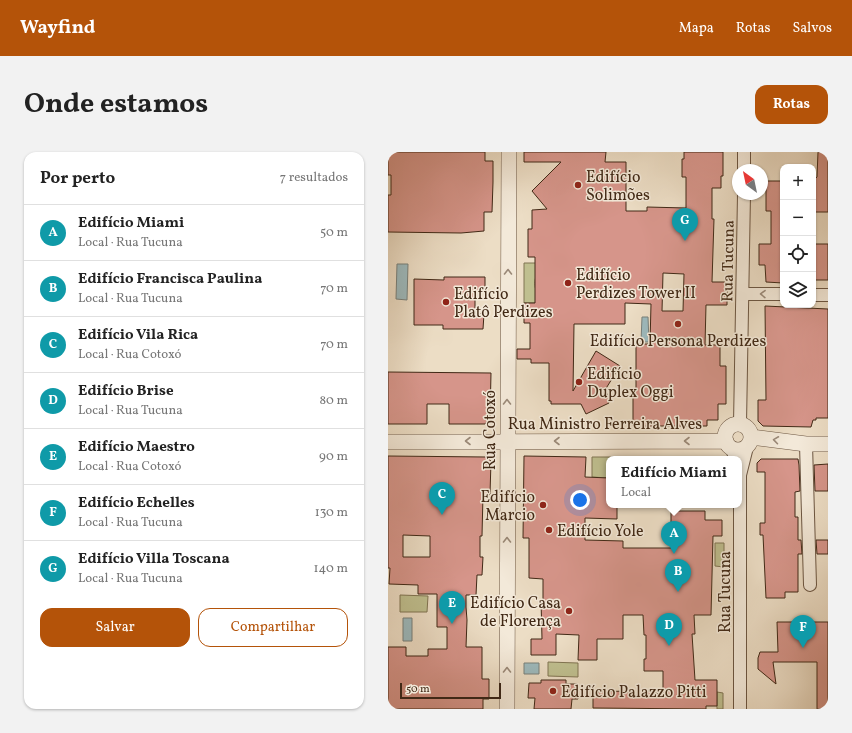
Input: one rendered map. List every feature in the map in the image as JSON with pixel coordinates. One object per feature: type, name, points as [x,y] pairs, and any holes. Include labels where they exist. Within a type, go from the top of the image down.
[{"type":"street","name":"Rua Cotoxó","points":[[507,709],[506,441],[509,152]]},
{"type":"street","points":[[744,152],[744,164]]},
{"type":"street","name":"Rua Tucuna","points":[[740,424],[744,200]]},
{"type":"street","points":[[743,294],[780,294]]},
{"type":"street","points":[[816,295],[828,295]]},
{"type":"street","points":[[740,424],[747,428],[738,446],[726,437],[728,429],[740,424]]},
{"type":"street","name":"Rua Ministro Ferreira Alves","points":[[388,442],[506,441],[738,446],[828,444]]},
{"type":"street","points":[[806,444],[810,585]]},
{"type":"street","name":"Rua Tucuna","points":[[738,446],[738,456]]},
{"type":"street","name":"Rua Tucuna","points":[[739,508],[740,709]]},
{"type":"green space","points":[[524,263],[543,263],[535,279],[535,288],[543,303],[524,303]]},
{"type":"green space","points":[[592,457],[606,457],[606,478],[592,477]]},
{"type":"green space","points":[[715,543],[724,543],[724,567],[715,566]]},
{"type":"green space","points":[[400,595],[428,596],[427,612],[400,612]]},
{"type":"green space","points":[[548,662],[578,663],[578,677],[548,676]]},
{"type":"green space","points":[[717,692],[723,693],[723,709],[717,709]]},
{"type":"water","points":[[397,264],[408,264],[407,300],[396,299]]},
{"type":"water","points":[[642,317],[648,317],[649,342],[641,342]]},
{"type":"water","points":[[403,618],[412,618],[412,641],[403,641]]},
{"type":"water","points":[[524,663],[539,663],[539,674],[524,674]]},
{"type":"building","points":[[388,152],[485,152],[485,161],[493,161],[493,182],[492,212],[484,212],[484,231],[461,233],[388,232],[388,195],[391,195],[391,175],[388,175]]},
{"type":"building","points":[[524,152],[606,152],[605,162],[626,162],[626,211],[647,211],[647,207],[686,208],[686,177],[682,177],[682,159],[684,159],[684,152],[723,152],[723,176],[721,176],[721,188],[712,188],[712,219],[714,219],[712,282],[727,282],[727,305],[706,305],[705,345],[720,345],[720,366],[726,366],[726,404],[718,404],[718,420],[707,420],[707,426],[633,426],[633,390],[636,391],[636,344],[650,344],[651,304],[625,303],[625,324],[574,324],[573,391],[596,351],[620,366],[605,390],[610,399],[608,401],[609,403],[586,414],[581,404],[551,404],[551,401],[549,401],[549,363],[531,363],[531,359],[517,359],[517,349],[530,349],[530,323],[524,323],[524,303],[535,303],[535,257],[528,257],[528,229],[532,229],[532,210],[547,209],[532,191],[561,162],[524,162]],"holes":[[[663,273],[684,274],[683,311],[662,311]]]},
{"type":"building","points":[[818,152],[828,152],[828,212],[816,212]]},
{"type":"building","points":[[768,181],[780,181],[780,283],[766,282],[765,265],[759,265],[759,244],[771,244],[771,211],[766,211],[766,200],[768,200]]},
{"type":"building","points":[[816,244],[828,244],[828,280],[816,280]]},
{"type":"building","name":"Edifício Platô Perdizes","points":[[444,277],[485,277],[485,292],[475,292],[475,313],[484,314],[483,329],[443,329],[443,325],[414,325],[414,279],[444,280]]},
{"type":"building","points":[[765,306],[780,307],[780,308],[828,309],[828,418],[816,418],[816,420],[813,420],[811,427],[763,426],[758,421],[758,400],[766,400]]},
{"type":"building","points":[[388,372],[491,373],[490,418],[485,424],[449,424],[449,404],[427,404],[427,424],[388,424]]},
{"type":"building","points":[[388,456],[486,457],[491,461],[490,494],[483,494],[482,536],[480,536],[480,557],[483,557],[482,575],[477,575],[476,595],[466,595],[466,647],[482,647],[482,679],[489,679],[489,699],[483,699],[483,709],[388,709],[388,647],[406,647],[406,656],[428,656],[428,649],[447,649],[447,627],[437,627],[437,594],[418,594],[418,585],[389,584],[390,568],[388,568]],"holes":[[[403,535],[430,536],[430,557],[403,557]]]},
{"type":"building","points":[[524,456],[586,457],[585,477],[606,478],[606,508],[617,508],[617,519],[585,518],[585,540],[623,541],[623,548],[671,548],[671,511],[705,511],[705,520],[722,520],[722,536],[713,536],[711,615],[694,615],[695,634],[692,634],[695,680],[717,680],[717,706],[706,706],[706,709],[593,708],[593,694],[597,692],[625,691],[641,697],[642,692],[648,691],[663,695],[663,671],[644,671],[644,659],[646,659],[646,635],[644,635],[643,615],[623,615],[623,639],[597,639],[597,660],[578,660],[579,635],[556,634],[556,655],[531,655],[531,639],[542,639],[541,600],[543,600],[543,579],[529,578],[529,538],[523,538]]},
{"type":"building","points":[[761,459],[798,459],[800,491],[795,492],[795,517],[798,517],[798,540],[801,540],[802,554],[798,554],[798,592],[785,592],[785,598],[766,598],[763,535],[760,535],[760,523],[765,523],[765,472],[757,472],[757,463]]},
{"type":"building","points":[[828,464],[828,491],[815,491],[814,465]]},
{"type":"building","points":[[816,540],[828,540],[828,554],[817,554]]},
{"type":"building","points":[[777,622],[828,622],[828,709],[817,709],[817,662],[773,662],[776,684],[758,669],[758,658],[760,652],[778,652]]},
{"type":"building","name":"Edifício Palazzo Pitti","points":[[541,680],[566,680],[566,684],[578,684],[578,699],[572,699],[571,709],[534,709],[535,698],[528,698],[529,683],[541,683]]},
{"type":"place","name":"Edifício Solimões","points":[[578,185]]},
{"type":"place","name":"Edifício Villa Toscana","points":[[685,241]]},
{"type":"place","name":"Edifício Perdizes Tower II","points":[[568,283]]},
{"type":"place","name":"Edifício Platô Perdizes","points":[[446,302]]},
{"type":"place","name":"Edifício Persona Perdizes","points":[[678,324]]},
{"type":"place","name":"Edifício Duplex Oggi","points":[[579,382]]},
{"type":"place","name":"Edifício Marcio","points":[[543,505]]},
{"type":"place","name":"Edifício Vila Rica","points":[[442,515]]},
{"type":"place","name":"Edifício Yole","points":[[549,530]]},
{"type":"place","name":"Edifício Miami","points":[[674,554]]},
{"type":"place","name":"Edifício Francisca Paulina","points":[[678,592]]},
{"type":"place","name":"Edifício Casa de Florença","points":[[569,611]]},
{"type":"place","name":"Edifício Maestro","points":[[452,624]]},
{"type":"place","name":"Edifício Brise","points":[[669,646]]},
{"type":"place","name":"Edifício Echelles","points":[[803,648]]},
{"type":"place","name":"Edifício Palazzo Pitti","points":[[553,691]]}]
